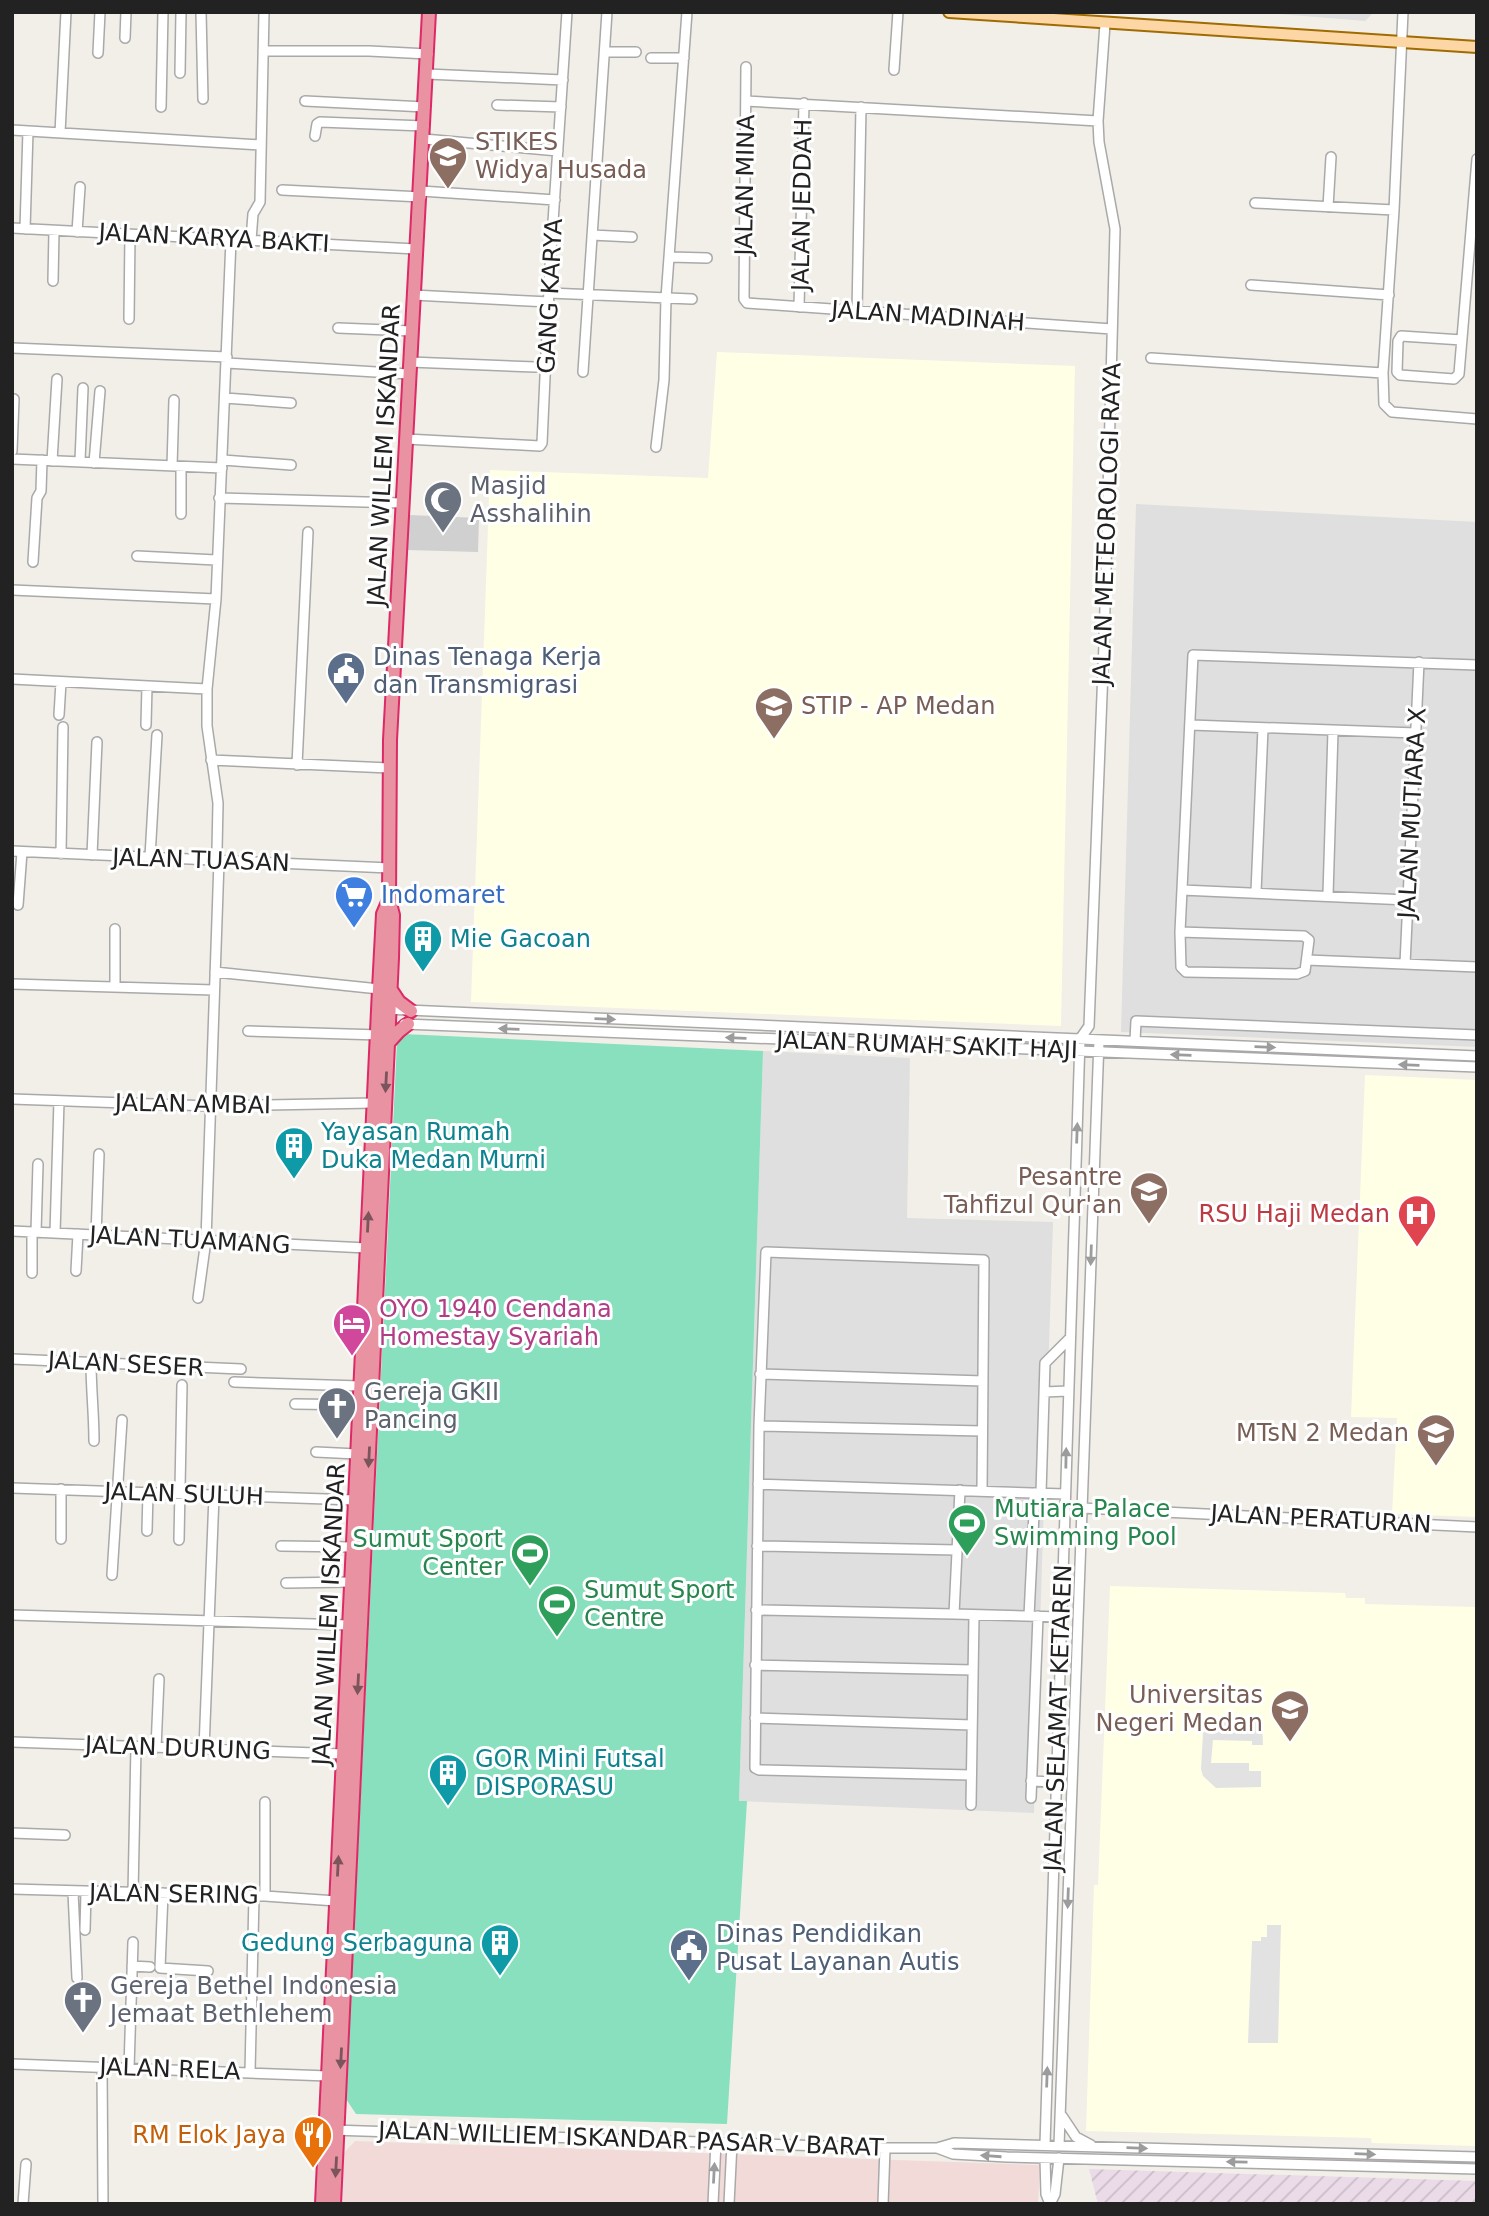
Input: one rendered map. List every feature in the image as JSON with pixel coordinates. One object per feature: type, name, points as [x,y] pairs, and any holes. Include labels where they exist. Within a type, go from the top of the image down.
[{"type":"highway","name":"JALAN WILLEM ISKANDAR","points":[[322,2204],[332,2130],[384,1032],[383,914],[389,901],[389,768],[429,12]]},
{"type":"highway","points":[[385,990],[411,1011]]},
{"type":"highway","points":[[384,1032],[399,1031],[408,1024]]},
{"type":"highway","name":"JALAN WILLEM ISKANDAR","points":[[334,2204],[328,2076],[336,1901],[348,1785],[343,1754],[374,1103],[384,1032]]},
{"type":"main road","points":[[949,12],[1477,47]]},
{"type":"street","points":[[60,133],[66,12]]},
{"type":"street","points":[[98,53],[100,12]]},
{"type":"street","points":[[125,38],[126,12]]},
{"type":"street","points":[[161,107],[163,12]]},
{"type":"street","points":[[180,73],[181,12]]},
{"type":"street","points":[[201,12],[204,99]]},
{"type":"street","points":[[251,240],[253,216],[260,204],[264,12]]},
{"type":"street","name":"GANG KARYA","points":[[406,439],[541,445],[567,12]]},
{"type":"street","points":[[583,372],[607,12]]},
{"type":"street","points":[[656,447],[664,380],[666,298],[687,12]]},
{"type":"street","points":[[894,70],[898,12]]},
{"type":"street","points":[[1403,12],[1404,41],[1383,373],[1384,404],[1390,411],[1477,419]]},
{"type":"street","name":"JALAN METEOROLOGI RAYA","points":[[1089,1026],[1104,644],[1115,229],[1099,142],[1105,24]]},
{"type":"street","points":[[263,51],[428,54]]},
{"type":"street","points":[[605,52],[636,52]]},
{"type":"street","points":[[651,58],[684,58]]},
{"type":"street","name":"JALAN MINA","points":[[745,302],[746,67]]},
{"type":"street","points":[[427,74],[563,80]]},
{"type":"street","points":[[305,101],[425,107]]},
{"type":"street","points":[[747,101],[1098,121]]},
{"type":"street","name":"JALAN JEDDAH","points":[[799,307],[804,103]]},
{"type":"street","points":[[497,105],[561,107]]},
{"type":"street","points":[[857,312],[861,107]]},
{"type":"street","points":[[314,136],[320,122],[558,151]]},
{"type":"street","points":[[12,130],[261,145]]},
{"type":"street","points":[[25,229],[28,131]]},
{"type":"street","points":[[1328,207],[1331,157]]},
{"type":"street","points":[[1462,340],[1401,336],[1398,341],[1397,372],[1400,375],[1456,378],[1459,374],[1462,340],[1477,159]]},
{"type":"street","points":[[77,232],[80,187]]},
{"type":"street","points":[[282,190],[555,200]]},
{"type":"street","points":[[1255,203],[1394,210]]},
{"type":"street","name":"JALAN KARYA BAKTI","points":[[12,228],[416,249]]},
{"type":"street","points":[[53,281],[54,231]]},
{"type":"street","points":[[130,235],[130,319]]},
{"type":"street","points":[[592,235],[632,237]]},
{"type":"street","points":[[198,1298],[206,1240],[219,861],[218,803],[207,726],[207,689],[216,599],[231,240]]},
{"type":"street","points":[[670,257],[708,258]]},
{"type":"street","points":[[1251,285],[1388,295]]},
{"type":"street","points":[[413,295],[589,295],[692,299]]},
{"type":"street","name":"JALAN MADINAH","points":[[745,302],[1112,329]]},
{"type":"street","points":[[338,328],[412,331]]},
{"type":"street","points":[[12,348],[410,368],[535,368]]},
{"type":"street","points":[[1151,358],[1383,373]]},
{"type":"street","points":[[33,562],[37,498],[47,461],[57,379]]},
{"type":"street","points":[[80,461],[83,388]]},
{"type":"street","points":[[94,463],[100,391]]},
{"type":"street","points":[[225,398],[290,403]]},
{"type":"street","points":[[12,451],[14,399]]},
{"type":"street","points":[[174,400],[181,514]]},
{"type":"street","points":[[12,459],[177,466],[291,465]]},
{"type":"street","points":[[219,498],[402,503]]},
{"type":"street","points":[[297,765],[308,532]]},
{"type":"street","points":[[138,556],[216,560]]},
{"type":"street","points":[[12,590],[216,599]]},
{"type":"street","points":[[1180,932],[1304,936],[1309,940],[1306,971],[1300,974],[1186,972],[1181,967],[1180,932],[1195,654],[1477,665]]},
{"type":"street","name":"JALAN MUTIARA X","points":[[1405,964],[1419,662]]},
{"type":"street","points":[[12,679],[207,689]]},
{"type":"street","points":[[59,715],[61,682]]},
{"type":"street","points":[[146,725],[147,686]]},
{"type":"street","points":[[1191,725],[1416,733]]},
{"type":"street","points":[[61,854],[63,727]]},
{"type":"street","points":[[1256,892],[1263,728]]},
{"type":"street","points":[[1328,895],[1333,731]]},
{"type":"street","points":[[150,857],[157,735]]},
{"type":"street","points":[[92,855],[97,742]]},
{"type":"street","points":[[211,761],[389,768]]},
{"type":"street","points":[[17,852],[18,905]]},
{"type":"street","name":"JALAN TUASAN","points":[[17,852],[390,868]]},
{"type":"street","points":[[1182,890],[1408,900]]},
{"type":"street","points":[[115,929],[115,987]]},
{"type":"street","points":[[1307,960],[1477,967]]},
{"type":"street","points":[[215,972],[385,990]]},
{"type":"street","points":[[12,984],[214,990]]},
{"type":"street","name":"JALAN RUMAH SAKIT HAJI","points":[[384,1009],[1477,1056]]},
{"type":"street","points":[[1135,1041],[1136,1021],[1477,1035]]},
{"type":"street","name":"JALAN RUMAH SAKIT HAJI","points":[[248,1031],[384,1032],[408,1024],[1477,1067]]},
{"type":"street","points":[[1080,1039],[1089,1026],[1098,1040]]},
{"type":"street","name":"JALAN SELAMAT KETAREN","points":[[1045,2145],[1080,1039]]},
{"type":"street","name":"JALAN SELAMAT KETAREN","points":[[1059,2146],[1098,1040]]},
{"type":"street","name":"JALAN AMBAI","points":[[12,1100],[210,1106],[374,1103]]},
{"type":"street","points":[[55,1233],[59,1101]]},
{"type":"street","points":[[96,1235],[99,1154]]},
{"type":"street","points":[[32,1273],[38,1164]]},
{"type":"street","name":"JALAN TUAMANG","points":[[12,1231],[367,1248]]},
{"type":"street","points":[[76,1271],[78,1234]]},
{"type":"street","points":[[971,1775],[759,1770],[754,1765],[760,1374],[765,1253],[983,1259],[982,1491]]},
{"type":"street","points":[[1072,1296],[1090,1296]]},
{"type":"street","points":[[1031,1798],[1034,1616],[1045,1363],[1070,1338]]},
{"type":"street","name":"JALAN SESER","points":[[12,1359],[240,1369]]},
{"type":"street","points":[[91,1362],[94,1441]]},
{"type":"street","points":[[760,1374],[983,1381]]},
{"type":"street","points":[[234,1382],[360,1386]]},
{"type":"street","points":[[179,1540],[182,1385]]},
{"type":"street","points":[[1044,1392],[1068,1391]]},
{"type":"street","points":[[295,1404],[360,1405]]},
{"type":"street","points":[[112,1575],[122,1420]]},
{"type":"street","points":[[759,1426],[982,1431]]},
{"type":"street","points":[[316,1452],[357,1454]]},
{"type":"street","points":[[758,1484],[1065,1493]]},
{"type":"street","name":"JALAN SULUH","points":[[12,1488],[355,1500]]},
{"type":"street","points":[[61,1489],[61,1539]]},
{"type":"street","points":[[954,1614],[960,1490]]},
{"type":"street","points":[[147,1531],[148,1493]]},
{"type":"street","points":[[204,1749],[214,1496]]},
{"type":"street","name":"JALAN PERATURAN","points":[[1082,1508],[1477,1527]]},
{"type":"street","points":[[281,1546],[353,1547]]},
{"type":"street","points":[[757,1546],[957,1550]]},
{"type":"street","points":[[286,1583],[351,1582]]},
{"type":"street","points":[[756,1610],[1061,1617]]},
{"type":"street","points":[[12,1615],[349,1625]]},
{"type":"street","points":[[971,1805],[974,1615]]},
{"type":"street","points":[[755,1665],[973,1670]]},
{"type":"street","points":[[156,1748],[159,1679]]},
{"type":"street","points":[[755,1718],[972,1725]]},
{"type":"street","points":[[1058,1736],[1074,1737]]},
{"type":"street","name":"JALAN DURUNG","points":[[12,1742],[343,1754]]},
{"type":"street","points":[[134,1893],[136,1747]]},
{"type":"street","points":[[1031,1781],[1056,1782]]},
{"type":"street","points":[[265,1802],[265,1896]]},
{"type":"street","points":[[12,1833],[65,1835]]},
{"type":"street","name":"JALAN SERING","points":[[12,1889],[265,1896],[336,1901]]},
{"type":"street","points":[[73,1892],[78,1978]]},
{"type":"street","points":[[85,1930],[86,1892]]},
{"type":"street","points":[[163,1893],[160,1968],[208,1971]]},
{"type":"street","points":[[250,2072],[254,1896]]},
{"type":"street","points":[[129,2068],[133,1942]]},
{"type":"street","points":[[132,1966],[150,1967]]},
{"type":"street","points":[[1049,1994],[1065,1993]]},
{"type":"street","name":"JALAN RELA","points":[[12,2064],[328,2076]]},
{"type":"street","points":[[103,2067],[103,2204]]},
{"type":"street","points":[[1061,2111],[1076,2137],[1094,2147]]},
{"type":"street","name":"JALAN WILLIEM ISKANDAR PASAR V BARAT","points":[[332,2130],[885,2148],[937,2148],[954,2143],[1477,2157]]},
{"type":"street","points":[[713,2204],[716,2142]]},
{"type":"street","points":[[729,2204],[732,2143]]},
{"type":"street","points":[[883,2204],[885,2148]]},
{"type":"street","name":"JALAN WILLIEM ISKANDAR PASAR V BARAT","points":[[937,2148],[953,2154],[1045,2158],[1477,2169]]},
{"type":"street","points":[[1273,2151],[1273,2163]]},
{"type":"street","points":[[1045,2158],[1046,2194],[1050,2204]]},
{"type":"street","points":[[1050,2204],[1055,2194],[1059,2158]]},
{"type":"street","points":[[23,2204],[26,2164]]},
{"type":"shaded area","points":[[1255,12],[1374,12],[1365,21]]},
{"type":"shaded area","name":"STIP - AP Medan","points":[[717,352],[1075,366],[1061,1026],[471,1002],[490,470],[708,478]]},
{"type":"shaded area","points":[[1136,504],[1477,522],[1477,1047],[1121,1032]]},
{"type":"shaded area","name":"Masjid Asshalihin","points":[[409,515],[479,518],[478,552],[407,550]]},
{"type":"shaded area","points":[[763,1051],[910,1058],[907,1218],[1053,1222],[1034,1813],[739,1801]]},
{"type":"shaded area","name":"RSU Haji Medan","points":[[1365,1075],[1477,1080],[1477,1517],[1392,1514],[1397,1418],[1351,1417]]},
{"type":"shaded area","name":"Universitas Negeri Medan","points":[[1110,1586],[1345,1593],[1346,1598],[1365,1598],[1365,1604],[1477,1607],[1477,2146],[1372,2143],[1371,2138],[1086,2131],[1094,1885],[1098,1885]]},
{"type":"shaded area","points":[[1214,1719],[1262,1720],[1263,1745],[1252,1745],[1252,1741],[1213,1740],[1211,1763],[1249,1763],[1249,1771],[1261,1771],[1261,1787],[1216,1788],[1203,1776],[1203,1733]]},
{"type":"shaded area","points":[[1267,1925],[1281,1925],[1278,2043],[1248,2043],[1252,1941],[1261,1941],[1261,1937],[1267,1937]]},
{"type":"shaded area","points":[[355,2141],[1040,2165],[1038,2204],[340,2204],[342,2155]]},
{"type":"shaded area","points":[[1089,2169],[1477,2181],[1477,2204],[1098,2204]]},
{"type":"green space","name":"Sumut Sport Centre","points":[[404,1034],[763,1051],[739,1801],[747,1801],[727,2124],[356,2114],[346,2099],[397,1042]]},
{"type":"place","name":"STIKES Widya Husada","points":[[448,190]]},
{"type":"place","name":"Masjid Asshalihin","points":[[443,534]]},
{"type":"place","name":"Dinas Tenaga Kerja dan Transmigrasi","points":[[346,705]]},
{"type":"place","name":"STIP - AP Medan","points":[[774,740]]},
{"type":"place","name":"Indomaret","points":[[354,929]]},
{"type":"place","name":"Mie Gacoan","points":[[423,973]]},
{"type":"place","name":"Yayasan Rumah Duka Medan Murni","points":[[294,1180]]},
{"type":"place","name":"Pesantre Tahfizul Qur'an","points":[[1149,1225]]},
{"type":"place","name":"RSU Haji Medan","points":[[1417,1248]]},
{"type":"place","name":"OYO 1940 Cendana Homestay Syariah","points":[[352,1357]]},
{"type":"place","name":"Gereja GKII Pancing","points":[[337,1440]]},
{"type":"place","name":"MTsN 2 Medan","points":[[1436,1467]]},
{"type":"place","name":"Mutiara Palace Swimming Pool","points":[[967,1557]]},
{"type":"place","name":"Sumut Sport Center","points":[[530,1587]]},
{"type":"place","name":"Sumut Sport Centre","points":[[557,1638]]},
{"type":"place","name":"Universitas Negeri Medan","points":[[1290,1743]]},
{"type":"place","name":"GOR Mini Futsal DISPORASU","points":[[448,1807]]},
{"type":"place","name":"Gedung Serbaguna","points":[[500,1977]]},
{"type":"place","name":"Dinas Pendidikan Pusat Layanan Autis","points":[[689,1982]]},
{"type":"place","name":"Gereja Bethel Indonesia Jemaat Bethlehem","points":[[83,2034]]},
{"type":"place","name":"RM Elok Jaya","points":[[313,2169]]}]
